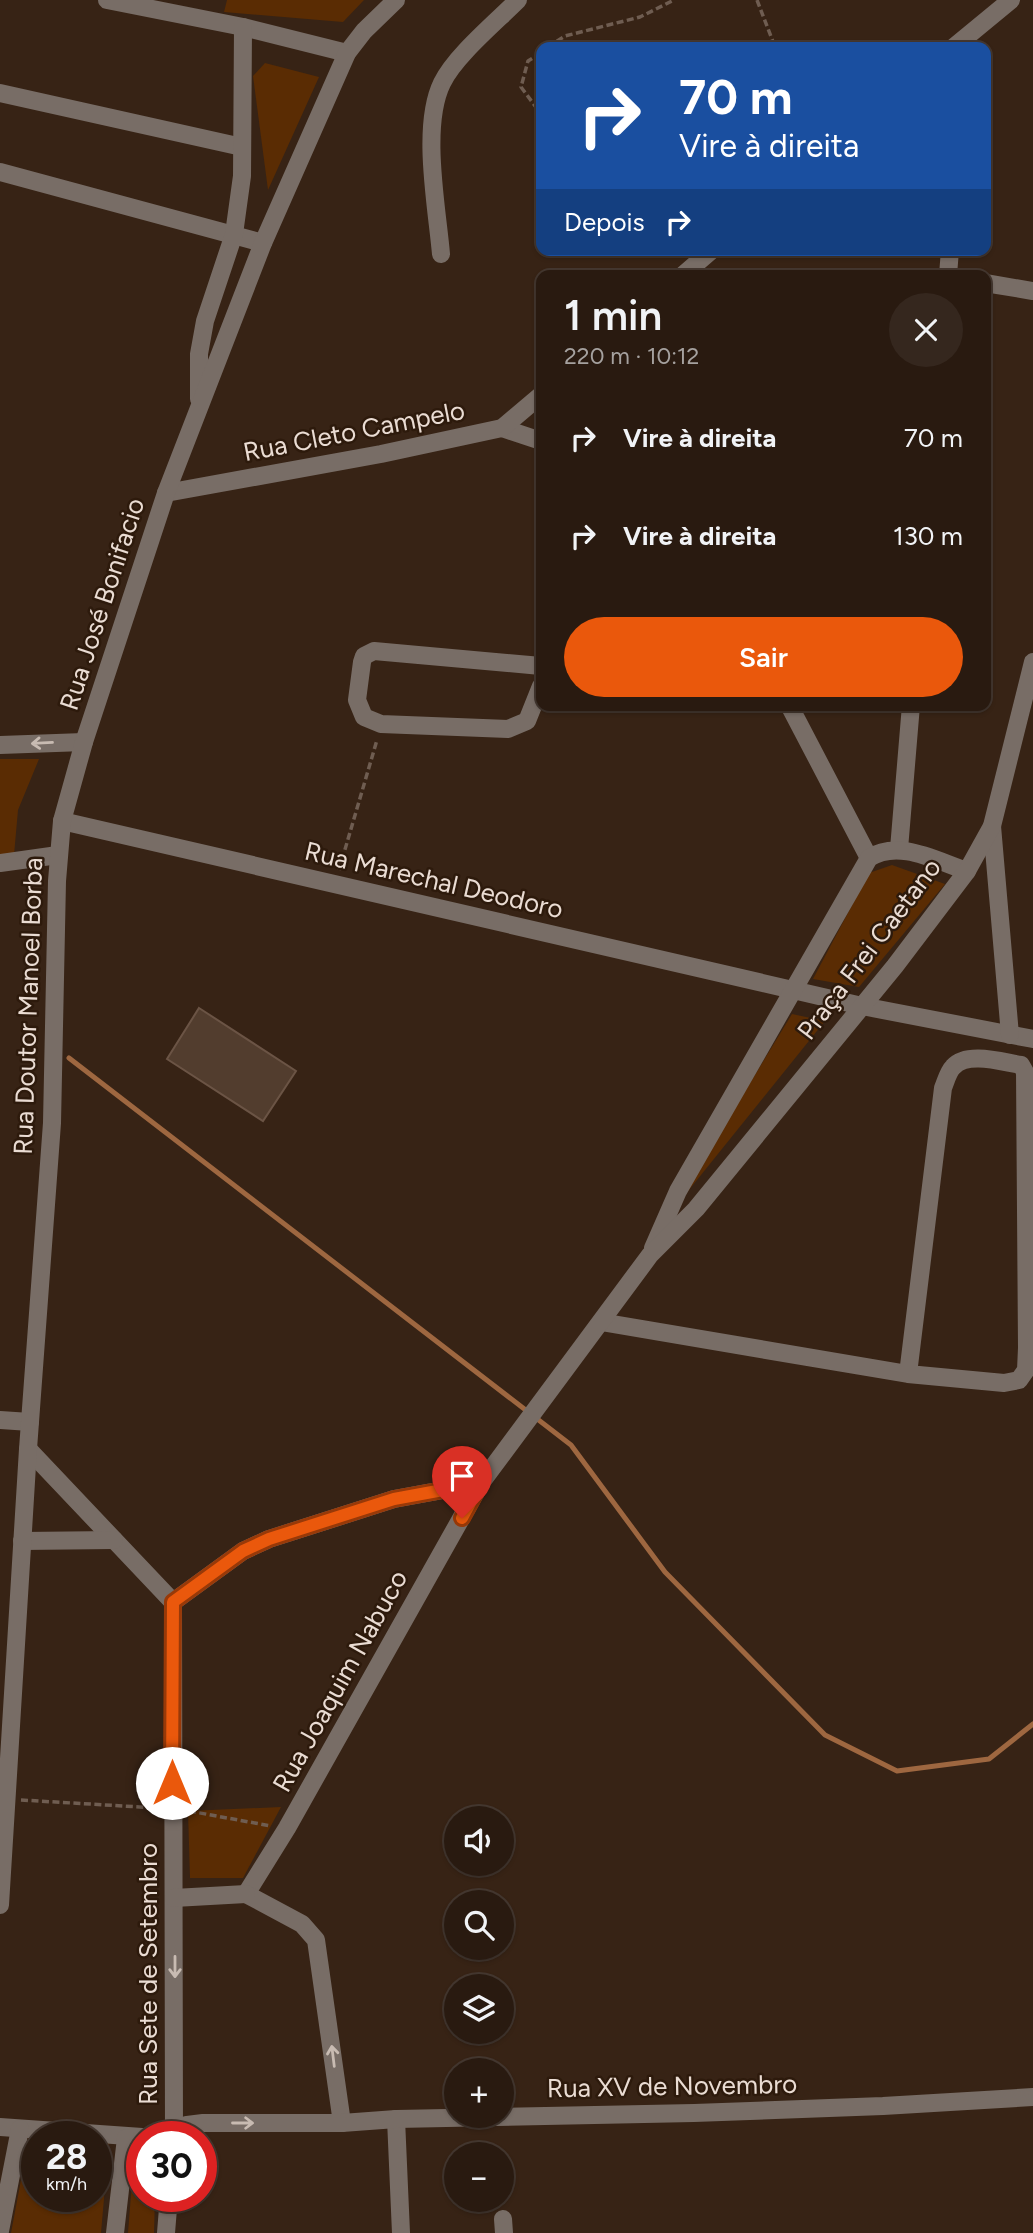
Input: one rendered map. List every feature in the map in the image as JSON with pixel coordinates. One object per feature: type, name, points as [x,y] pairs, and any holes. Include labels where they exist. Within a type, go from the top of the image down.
[{"type":"street","points":[[107,0],[171,5],[243,27],[347,53]]},
{"type":"street","name":"Rua José Bonifacio","points":[[62,821],[84,741],[166,493],[263,243],[347,53],[396,0]]},
{"type":"street","points":[[442,254],[431,143],[436,100],[442,83],[454,64],[518,0]]},
{"type":"street","points":[[964,42],[1011,0]]},
{"type":"street","name":"Rua José Bonifacio","points":[[200,406],[199,354],[205,321],[234,234],[242,176],[243,27]]},
{"type":"street","points":[[0,93],[242,147]]},
{"type":"street","points":[[0,172],[263,243]]},
{"type":"street","points":[[689,270],[705,256]]},
{"type":"street","points":[[991,284],[1033,291]]},
{"type":"street","name":"Rua Cleto Campelo","points":[[166,493],[381,454],[502,428],[536,399]]},
{"type":"street","points":[[502,428],[536,439]]},
{"type":"street","points":[[536,666],[378,651],[368,653],[362,662],[357,694],[358,707],[364,717],[381,724],[508,729],[529,718],[536,699]]},
{"type":"street","points":[[967,871],[992,825],[1030,692],[1033,662]]},
{"type":"street","points":[[792,711],[869,858]]},
{"type":"street","points":[[899,849],[910,711]]},
{"type":"street","points":[[0,745],[84,741]]},
{"type":"street","name":"Rua Marechal Deodoro","points":[[62,821],[862,1006],[1022,1037]]},
{"type":"street","name":"Rua Doutor Manoel Borba","points":[[0,1905],[8,1799],[7,1683],[22,1541],[52,1124],[58,855],[62,821]]},
{"type":"street","points":[[992,825],[1022,1037],[1017,1065]]},
{"type":"street","name":"Praça Frei Caetano","points":[[899,849],[967,871],[862,1006],[696,1209],[650,1255],[678,1191],[869,858],[883,851],[899,849]]},
{"type":"street","points":[[0,863],[58,855]]},
{"type":"street","points":[[601,1322],[908,1374],[1004,1383],[1012,1383],[1024,1376],[1027,1348],[1023,1067],[965,1059],[950,1070],[943,1088],[908,1374]]},
{"type":"street","name":"Rua Joaquim Nabuco","points":[[246,1894],[287,1828],[481,1483],[650,1255]]},
{"type":"street","points":[[0,1420],[30,1422]]},
{"type":"street","points":[[28,1449],[173,1602],[243,1551],[269,1539],[394,1499],[481,1483]]},
{"type":"street","points":[[22,1541],[114,1540]]},
{"type":"street","name":"Rua Sete de Setembro","points":[[173,1602],[175,2121]]},
{"type":"street","points":[[174,1898],[246,1894],[302,1924],[316,1940],[342,2123]]},
{"type":"street","name":"Rua XV de Novembro","points":[[217,2123],[342,2123],[396,2119],[694,2113],[1033,2097]]},
{"type":"street","points":[[396,2119],[401,2233]]},
{"type":"street","points":[[0,2127],[126,2136]]},
{"type":"street","points":[[0,2231],[20,2129]]},
{"type":"street","points":[[115,2233],[126,2187]]},
{"type":"street","points":[[166,2233],[168,2212]]},
{"type":"path","points":[[556,42],[565,36],[640,17],[674,0]]},
{"type":"path","points":[[757,0],[773,42]]},
{"type":"path","points":[[536,55],[528,61],[521,87],[536,107]]},
{"type":"path","points":[[335,884],[381,724]]},
{"type":"path","points":[[8,1799],[172,1808],[287,1828]]},
{"type":"shaded area","points":[[227,0],[364,0],[343,22],[224,12]]},
{"type":"shaded area","points":[[265,63],[319,77],[268,190],[253,76]]},
{"type":"shaded area","points":[[0,759],[39,759],[18,810],[14,855],[0,857]]},
{"type":"shaded area","points":[[892,865],[945,884],[859,987],[813,979],[869,873]]},
{"type":"shaded area","points":[[792,1014],[825,1021],[672,1211]]},
{"type":"shaded area","points":[[281,1807],[243,1878],[190,1878],[188,1811]]},
{"type":"shaded area","points":[[21,2180],[21,2212],[103,2212],[101,2233],[11,2233]]},
{"type":"shaded area","points":[[130,2212],[155,2212],[154,2233],[128,2233]]},
{"type":"building","points":[[199,1008],[296,1071],[263,1121],[167,1059]]},
{"type":"waterway","points":[[69,1058],[571,1445],[665,1572],[825,1735],[897,1771],[989,1759],[1033,1724]]},
{"type":"route","points":[[172,1783],[173,1602],[243,1551],[269,1539],[394,1499],[481,1483],[462,1518]]}]
